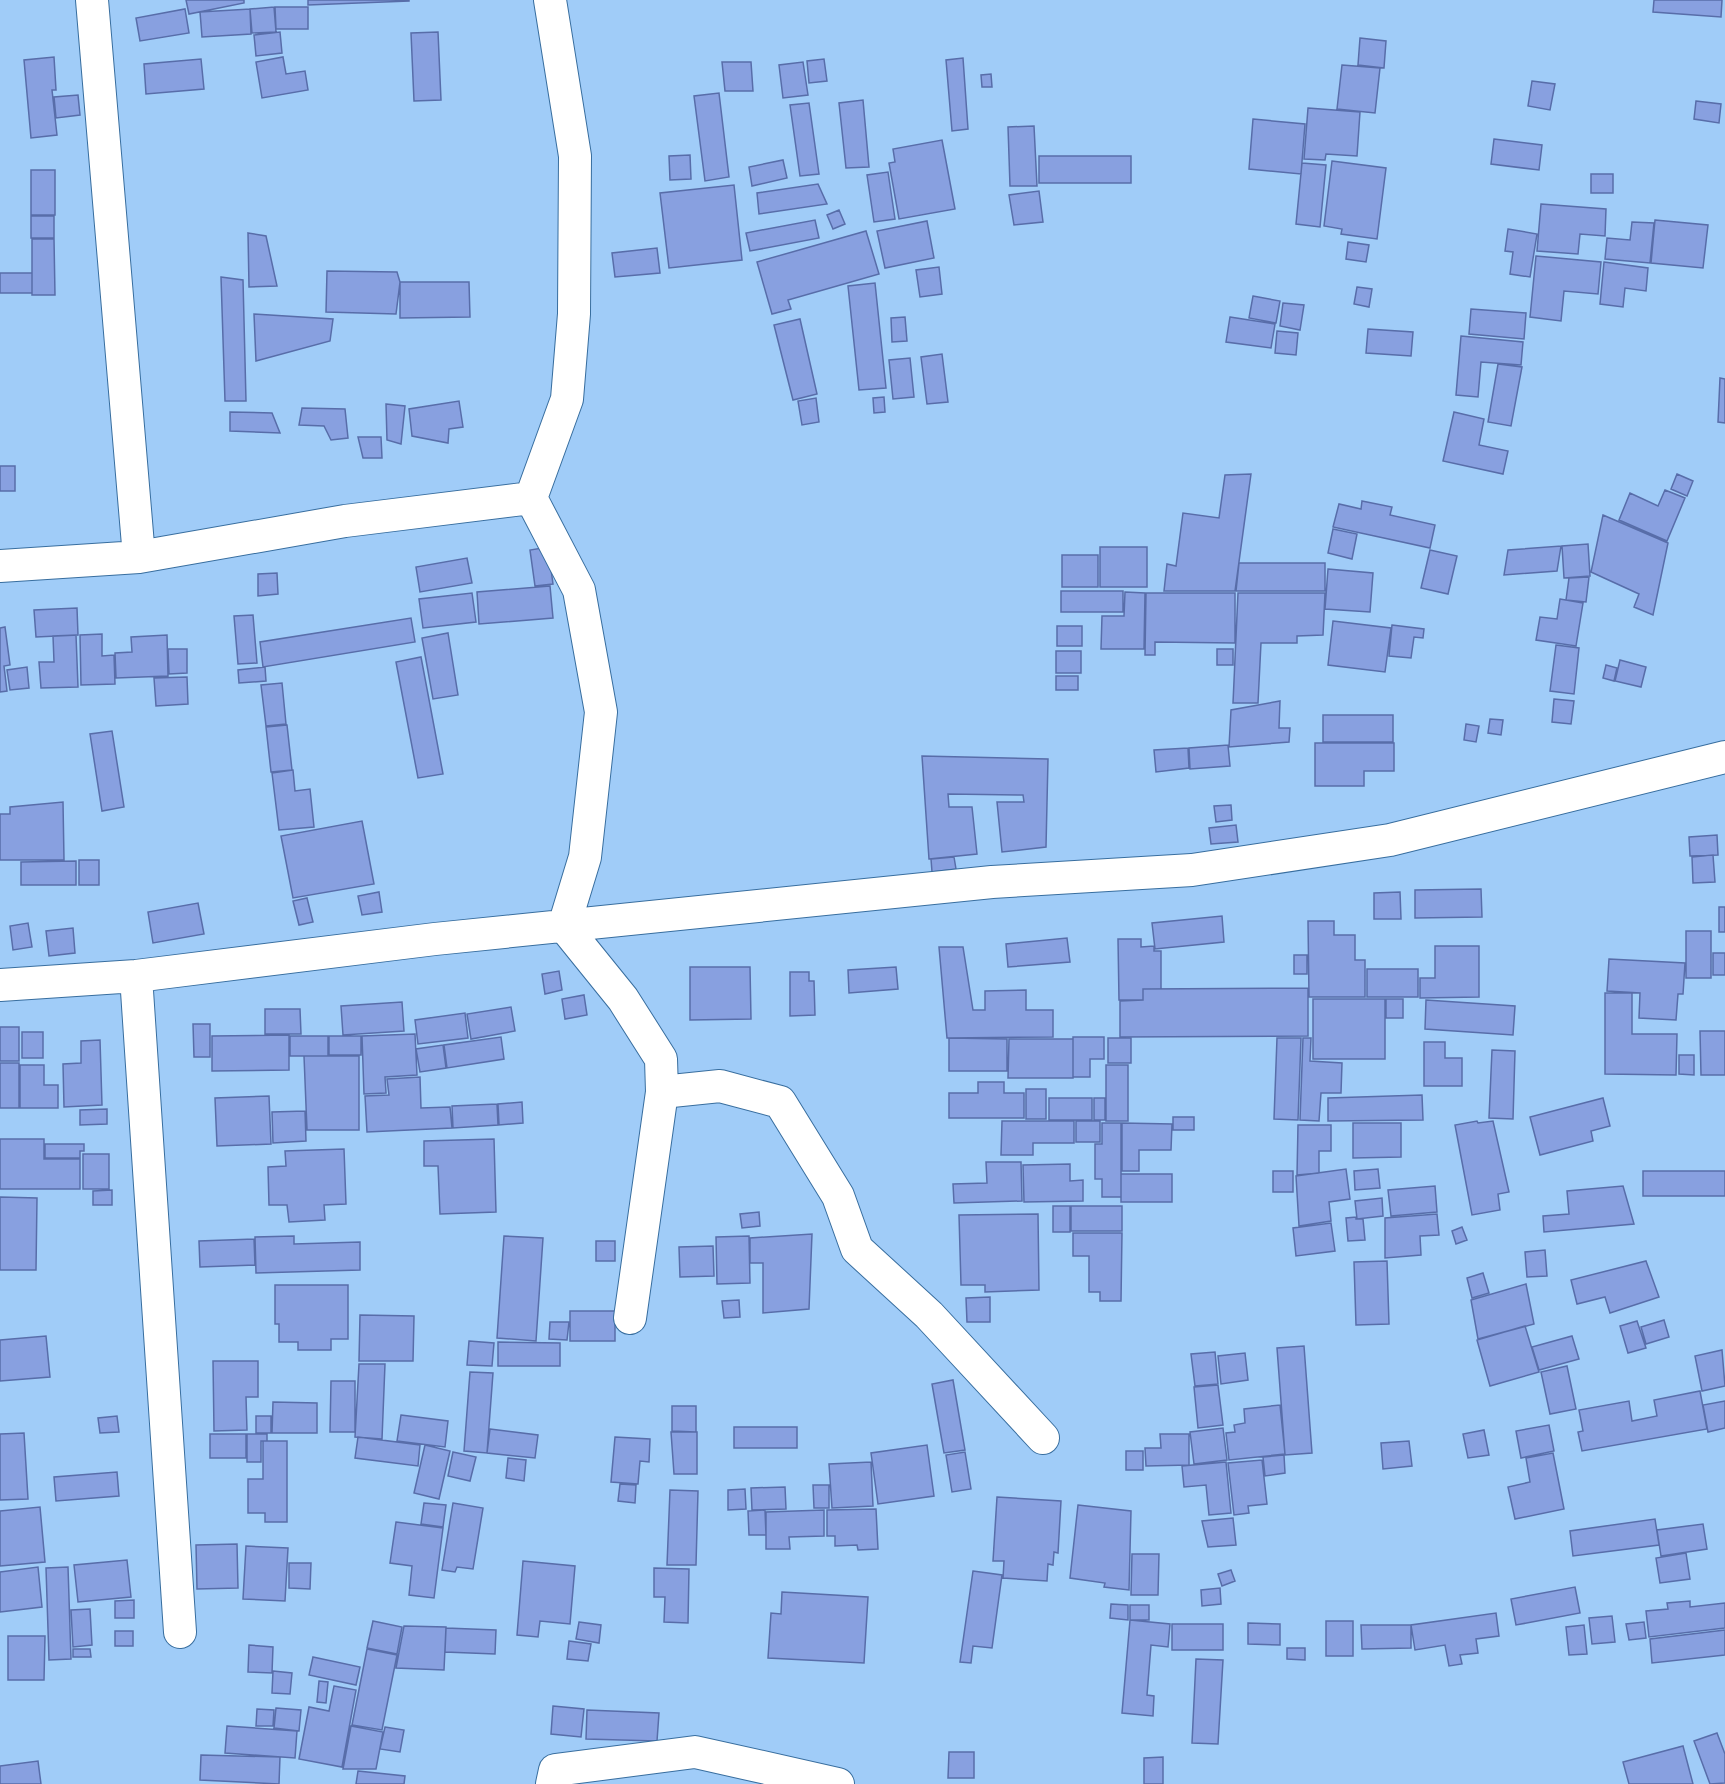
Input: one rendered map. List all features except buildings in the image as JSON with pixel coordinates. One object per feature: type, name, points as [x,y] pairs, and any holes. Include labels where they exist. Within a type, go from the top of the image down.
[{"type":"street","points":[[92,0],[139,557]]},
{"type":"street","points":[[550,0],[575,156],[574,314],[567,399],[531,498],[579,590],[601,712],[585,857],[564,926]]},
{"type":"street","points":[[0,566],[139,557],[345,521],[531,498]]},
{"type":"street","points":[[0,985],[136,976],[412,941],[992,882],[1192,870],[1390,840],[1725,757]]},
{"type":"street","points":[[564,926],[623,999],[661,1059],[662,1092],[630,1318]]},
{"type":"street","points":[[136,976],[180,1632]]},
{"type":"street","points":[[662,1092],[720,1086],[780,1102],[838,1196],[857,1249],[929,1315],[1042,1438]]},
{"type":"street","points":[[552,1784],[555,1770],[695,1752],[838,1784]]}]
